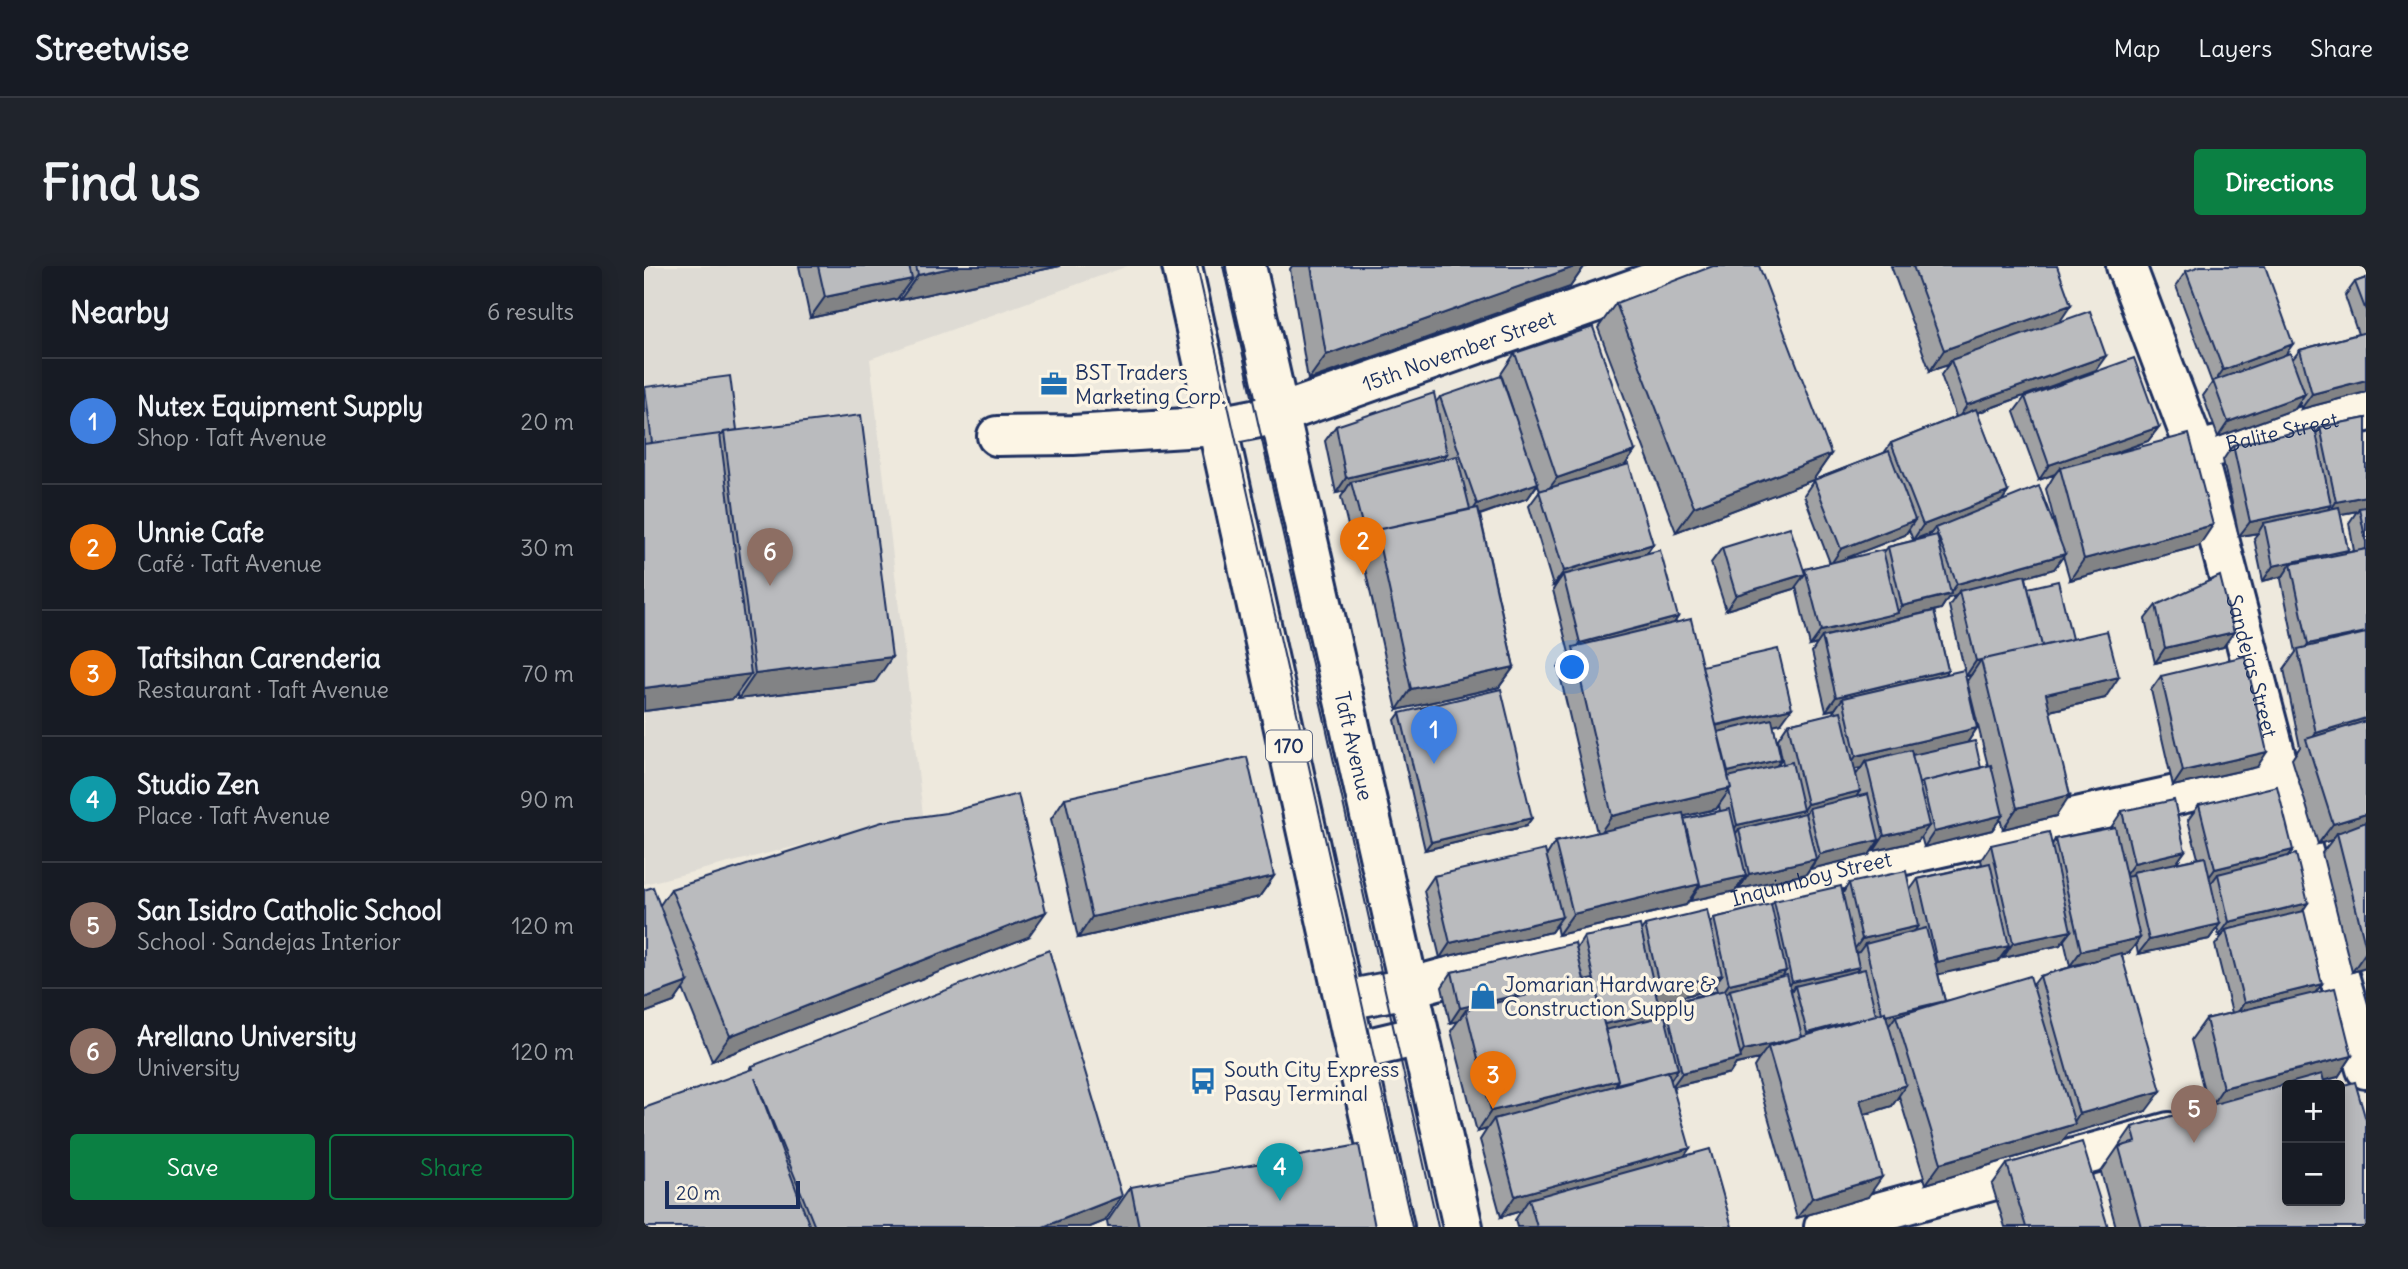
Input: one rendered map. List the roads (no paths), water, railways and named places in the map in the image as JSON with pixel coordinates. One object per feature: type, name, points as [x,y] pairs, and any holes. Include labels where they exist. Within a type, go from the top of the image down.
[{"type":"street","name":"170","points":[[1182,266],[1395,1227]]},
{"type":"street","name":"Taft Avenue","points":[[1246,266],[1463,1227]]},
{"type":"street","name":"15th November Street","points":[[997,436],[1073,435],[1218,426],[1279,414],[1698,266]]},
{"type":"street","name":"Sandejas Street","points":[[2126,266],[2196,451],[2280,772],[2366,1069]]},
{"type":"street","name":"Balite Street","points":[[2196,451],[2366,412]]},
{"type":"street","name":"Inquimboy Street","points":[[1346,1000],[1408,988],[1837,870],[2280,772]]},
{"type":"street","points":[[1356,1051],[1419,1036]]},
{"type":"street","points":[[2345,1083],[2366,1078]]},
{"type":"street","points":[[1824,1227],[2208,1121]]},
{"type":"tram line","points":[[1197,266],[1412,1227]]},
{"type":"tram line","points":[[1223,266],[1438,1227]]},
{"type":"place","name":"BST Traders Marketing Corp.","points":[[1054,384]]},
{"type":"place","name":"Unnie Cafe","points":[[1363,575]]},
{"type":"place","name":"Arellano University","points":[[770,586]]},
{"type":"place","name":"Nutex Equipment Supply","points":[[1434,764]]},
{"type":"place","name":"Jomarian Hardware & Construction Supply","points":[[1483,996]]},
{"type":"place","name":"South City Express Pasay Terminal","points":[[1203,1081]]},
{"type":"place","name":"Taftsihan Carenderia","points":[[1493,1109]]},
{"type":"place","name":"San Isidro Catholic School","points":[[2194,1143]]},
{"type":"place","name":"Studio Zen","points":[[1280,1201]]}]
